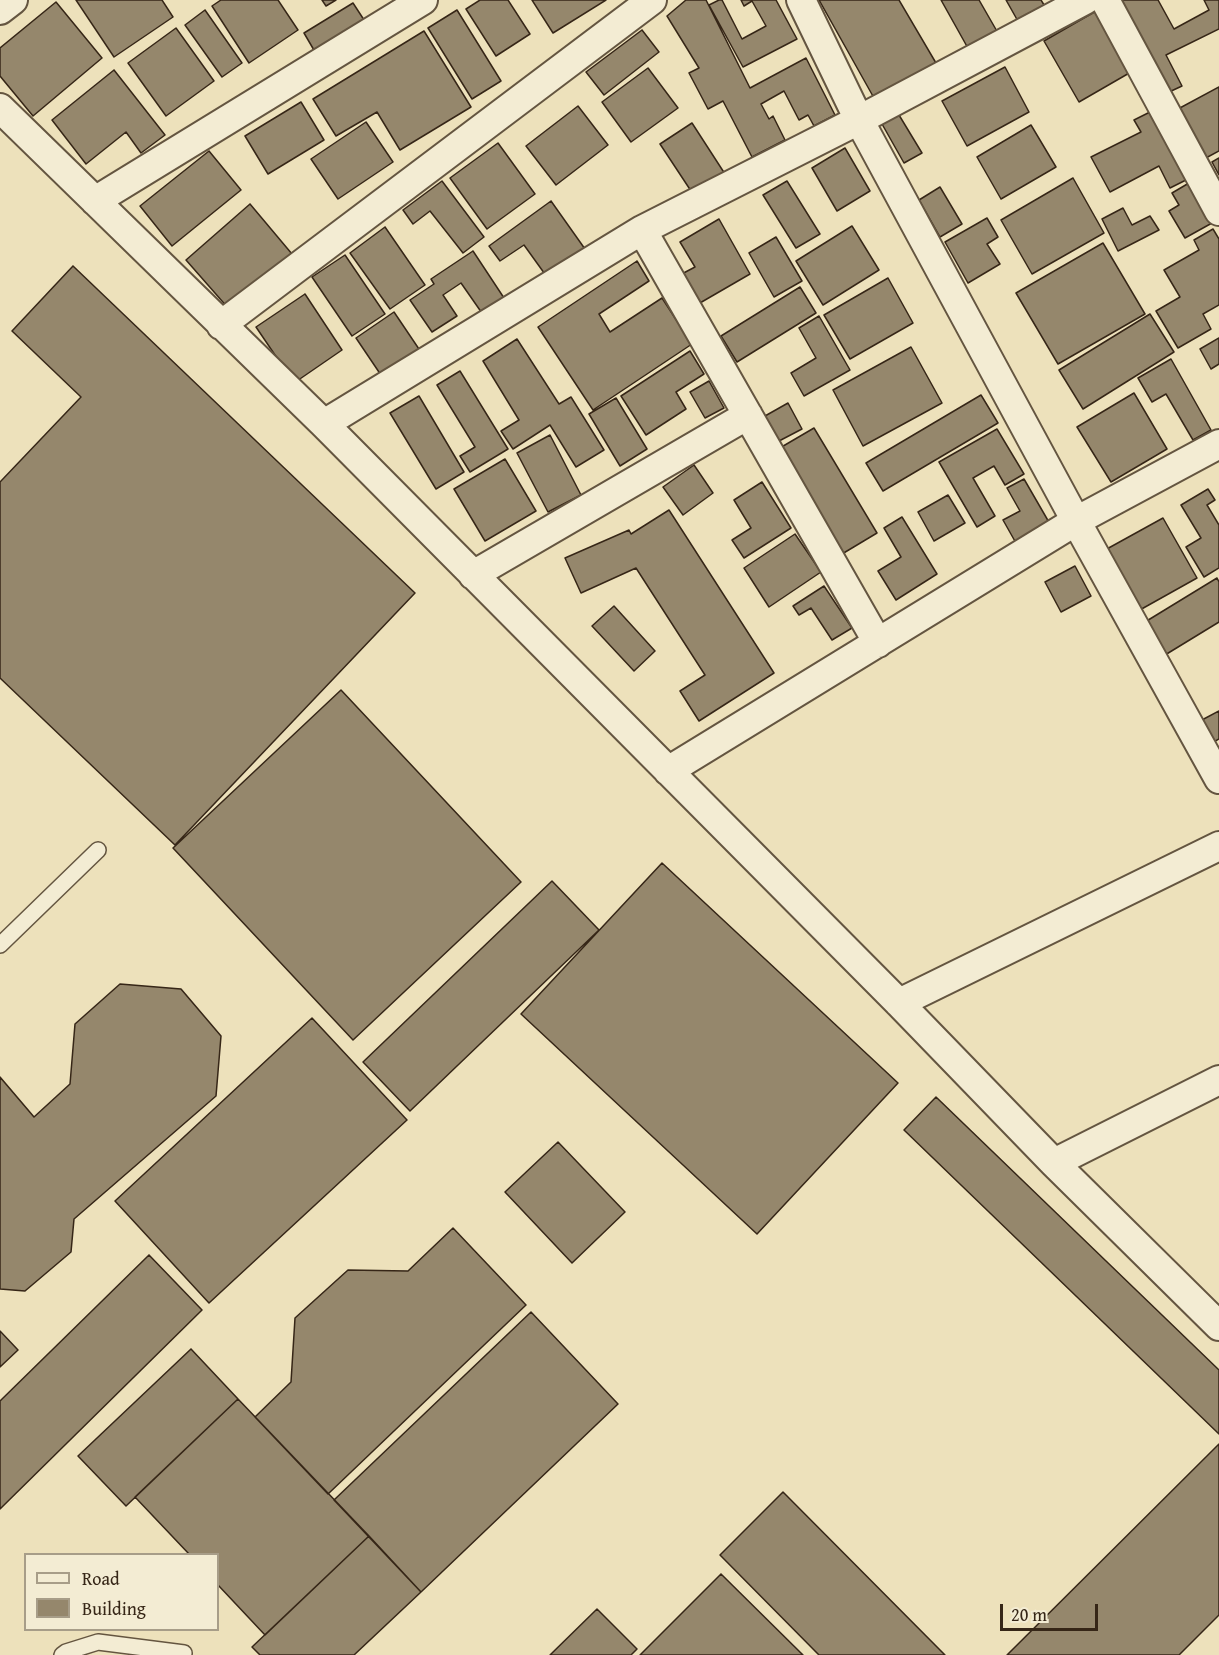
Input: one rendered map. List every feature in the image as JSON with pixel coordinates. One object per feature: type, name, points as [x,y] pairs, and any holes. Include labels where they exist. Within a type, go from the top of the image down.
[{"type":"street","points":[[0,10],[13,0]]},
{"type":"street","points":[[95,201],[423,0]]},
{"type":"street","points":[[221,325],[652,0]]},
{"type":"street","points":[[801,0],[859,120],[1076,521],[1219,779]]},
{"type":"street","points":[[324,424],[642,230],[859,120],[1085,0]]},
{"type":"street","points":[[1104,0],[1219,211]]},
{"type":"street","points":[[0,108],[324,424],[899,1003],[1054,1163],[1219,1326]]},
{"type":"street","points":[[642,230],[878,643]]},
{"type":"street","points":[[473,575],[748,415]]},
{"type":"street","points":[[668,771],[1076,521],[1219,444]]},
{"type":"street","points":[[899,1003],[1219,846]]},
{"type":"street","points":[[1054,1163],[1219,1080]]},
{"type":"lane","points":[[0,945],[98,850]]},
{"type":"lane","points":[[62,1655],[98,1642],[184,1653]]},
{"type":"building","points":[[76,0],[162,0],[173,17],[114,57]]},
{"type":"building","points":[[221,0],[278,0],[298,30],[249,63],[212,6]]},
{"type":"building","points":[[322,0],[336,0],[326,6]]},
{"type":"building","points":[[480,0],[508,0],[530,34],[496,56],[466,9]]},
{"type":"building","points":[[532,0],[606,0],[553,33]]},
{"type":"building","points":[[686,0],[706,0],[750,88],[806,58],[835,115],[814,126],[808,115],[799,120],[784,91],[761,104],[769,119],[773,116],[785,140],[752,157],[723,101],[708,109],[689,73],[699,68],[667,16]]},
{"type":"building","points":[[722,0],[742,39],[766,26],[752,1],[744,6],[741,0],[776,0],[797,39],[743,67],[709,5]]},
{"type":"building","points":[[819,0],[899,0],[936,63],[874,98]]},
{"type":"building","points":[[941,0],[979,0],[998,33],[969,50]]},
{"type":"building","points":[[1006,0],[1041,0],[1046,8],[1019,23]]},
{"type":"building","points":[[1120,0],[1158,0],[1174,29],[1209,10],[1204,0],[1219,0],[1219,29],[1166,55],[1182,86],[1167,93]]},
{"type":"building","points":[[56,2],[102,58],[33,116],[0,76],[0,48]]},
{"type":"building","points":[[353,3],[368,26],[318,57],[304,33]]},
{"type":"building","points":[[205,10],[242,63],[222,77],[185,25]]},
{"type":"building","points":[[457,10],[501,81],[472,99],[428,28]]},
{"type":"building","points":[[1096,11],[1131,72],[1079,102],[1044,41]]},
{"type":"building","points":[[176,28],[214,81],[166,116],[128,63]]},
{"type":"building","points":[[642,30],[659,52],[604,95],[586,72]]},
{"type":"building","points":[[424,31],[471,107],[400,150],[377,112],[336,136],[313,99]]},
{"type":"building","points":[[1005,67],[1029,112],[967,146],[942,101]]},
{"type":"building","points":[[648,68],[678,108],[631,142],[602,102]]},
{"type":"building","points":[[114,70],[165,135],[141,153],[126,132],[86,164],[52,120]]},
{"type":"building","points":[[1219,87],[1219,151],[1204,159],[1178,109]]},
{"type":"building","points":[[301,102],[324,140],[268,174],[245,136]]},
{"type":"building","points":[[578,106],[608,145],[556,185],[526,146]]},
{"type":"building","points":[[1150,112],[1186,180],[1170,188],[1159,166],[1110,192],[1091,157],[1141,132],[1134,120]]},
{"type":"building","points":[[899,115],[922,153],[904,163],[882,124]]},
{"type":"building","points":[[366,122],[393,162],[338,199],[311,159]]},
{"type":"building","points":[[692,123],[725,174],[693,194],[660,144]]},
{"type":"building","points":[[1031,125],[1056,167],[1001,199],[977,157]]},
{"type":"building","points":[[498,143],[535,194],[487,229],[450,178]]},
{"type":"building","points":[[845,148],[870,191],[837,211],[812,168]]},
{"type":"building","points":[[209,151],[241,190],[172,246],[140,206]]},
{"type":"building","points":[[1219,158],[1219,175],[1212,162]]},
{"type":"building","points":[[1073,178],[1104,233],[1032,274],[1001,220]]},
{"type":"building","points":[[442,181],[484,237],[463,253],[430,211],[413,224],[403,210]]},
{"type":"building","points":[[787,181],[820,234],[796,248],[763,195]]},
{"type":"building","points":[[1189,183],[1212,223],[1185,238],[1169,211],[1179,205],[1172,193]]},
{"type":"building","points":[[940,187],[962,224],[940,237],[919,200]]},
{"type":"building","points":[[551,201],[585,249],[547,277],[524,245],[500,261],[489,246]]},
{"type":"building","points":[[250,204],[292,254],[229,309],[186,260]]},
{"type":"building","points":[[1123,208],[1132,225],[1150,216],[1159,230],[1118,251],[1102,219]]},
{"type":"building","points":[[987,218],[998,237],[987,244],[1000,264],[968,283],[945,242]]},
{"type":"building","points":[[719,219],[750,274],[693,307],[676,277],[695,267],[680,242]]},
{"type":"building","points":[[852,226],[879,270],[823,305],[796,261]]},
{"type":"building","points":[[385,227],[425,285],[390,309],[350,253]]},
{"type":"building","points":[[1213,229],[1219,239],[1219,305],[1203,314],[1211,329],[1178,348],[1156,311],[1180,297],[1164,270],[1199,250],[1194,240]]},
{"type":"building","points":[[776,237],[802,281],[774,297],[749,253]]},
{"type":"building","points":[[1103,243],[1145,314],[1058,364],[1016,293]]},
{"type":"building","points":[[473,251],[506,301],[484,316],[461,283],[443,295],[457,316],[432,332],[410,300],[434,284],[431,279]]},
{"type":"building","points":[[345,255],[385,314],[352,336],[312,277]]},
{"type":"building","points":[[637,261],[649,281],[599,314],[610,332],[662,298],[692,344],[593,410],[538,327]]},
{"type":"building","points":[[73,266],[415,593],[175,845],[0,678],[0,482],[81,397],[12,331]]},
{"type":"building","points":[[888,278],[913,323],[850,359],[824,315]]},
{"type":"building","points":[[800,287],[816,313],[737,362],[721,336]]},
{"type":"building","points":[[305,294],[342,350],[294,383],[256,327]]},
{"type":"building","points":[[394,312],[423,355],[385,381],[356,338]]},
{"type":"building","points":[[1150,314],[1174,352],[1083,409],[1059,370]]},
{"type":"building","points":[[819,316],[850,370],[804,396],[791,373],[816,358],[799,328]]},
{"type":"building","points":[[1219,338],[1219,364],[1211,369],[1200,349]]},
{"type":"building","points":[[517,339],[559,404],[571,397],[604,450],[576,467],[550,425],[513,449],[501,431],[519,420],[483,361]]},
{"type":"building","points":[[911,347],[942,403],[863,446],[833,390]]},
{"type":"building","points":[[690,351],[704,374],[676,392],[686,409],[646,435],[621,396]]},
{"type":"building","points":[[1171,359],[1211,430],[1193,440],[1166,394],[1152,402],[1138,378]]},
{"type":"building","points":[[460,371],[508,449],[470,472],[460,456],[475,447],[437,385]]},
{"type":"building","points":[[709,381],[724,408],[705,418],[690,392]]},
{"type":"building","points":[[1134,393],[1167,449],[1111,482],[1077,427]]},
{"type":"building","points":[[981,395],[998,423],[883,491],[866,463]]},
{"type":"building","points":[[419,396],[464,472],[436,489],[390,413]]},
{"type":"building","points":[[616,398],[647,449],[620,466],[589,414]]},
{"type":"building","points":[[788,403],[802,429],[779,441],[765,416]]},
{"type":"building","points":[[814,428],[877,533],[837,557],[773,452]]},
{"type":"building","points":[[997,429],[1024,474],[1005,485],[994,466],[973,478],[995,516],[977,527],[939,462]]},
{"type":"building","points":[[550,435],[581,495],[548,512],[517,453]]},
{"type":"building","points":[[505,459],[536,511],[485,541],[454,489]]},
{"type":"building","points":[[694,465],[713,493],[683,515],[663,487]]},
{"type":"building","points":[[1024,479],[1050,524],[1016,543],[1003,520],[1020,511],[1007,488]]},
{"type":"building","points":[[762,482],[791,528],[744,558],[732,540],[751,528],[734,500]]},
{"type":"building","points":[[1208,489],[1215,500],[1207,505],[1219,525],[1219,568],[1204,577],[1186,547],[1201,538],[1181,505]]},
{"type":"building","points":[[948,495],[965,523],[934,541],[918,512]]},
{"type":"building","points":[[669,510],[774,673],[699,721],[680,691],[705,675],[636,568],[581,593],[565,558],[629,530],[631,534]]},
{"type":"building","points":[[902,517],[937,574],[896,600],[878,571],[901,557],[884,528]]},
{"type":"building","points":[[1163,518],[1197,578],[1138,611],[1105,550]]},
{"type":"building","points":[[795,534],[821,572],[769,607],[744,568]]},
{"type":"building","points":[[1075,566],[1091,596],[1061,612],[1045,582]]},
{"type":"building","points":[[1217,578],[1219,582],[1219,622],[1165,655],[1145,622]]},
{"type":"building","points":[[824,586],[852,628],[832,640],[811,608],[799,615],[793,606]]},
{"type":"building","points":[[614,606],[655,651],[634,671],[592,626]]},
{"type":"building","points":[[341,690],[521,882],[353,1040],[173,848]]},
{"type":"building","points":[[1219,711],[1219,739],[1212,743],[1200,721]]},
{"type":"building","points":[[662,863],[898,1083],[757,1234],[521,1014]]},
{"type":"building","points":[[552,881],[599,930],[410,1111],[363,1062]]},
{"type":"building","points":[[120,984],[181,989],[221,1036],[216,1096],[74,1219],[71,1252],[25,1291],[0,1289],[0,1077],[34,1117],[70,1084],[75,1024]]},
{"type":"building","points":[[312,1018],[407,1120],[209,1303],[115,1201]]},
{"type":"building","points":[[936,1097],[1219,1370],[1219,1434],[904,1130]]},
{"type":"building","points":[[558,1142],[625,1212],[572,1263],[505,1192]]},
{"type":"building","points":[[453,1228],[526,1305],[328,1494],[255,1417],[291,1382],[295,1318],[348,1270],[408,1271]]},
{"type":"building","points":[[149,1255],[202,1310],[0,1509],[0,1401]]},
{"type":"building","points":[[531,1312],[618,1404],[421,1592],[334,1500]]},
{"type":"building","points":[[0,1331],[18,1350],[0,1367]]},
{"type":"building","points":[[191,1349],[238,1399],[126,1506],[78,1456]]},
{"type":"building","points":[[238,1399],[369,1536],[265,1635],[219,1586],[219,1553],[188,1553],[135,1497]]},
{"type":"building","points":[[1219,1444],[1219,1615],[1179,1655],[1007,1655]]},
{"type":"building","points":[[783,1492],[945,1655],[819,1655],[720,1555]]},
{"type":"building","points":[[369,1536],[421,1592],[354,1655],[260,1655],[252,1647]]},
{"type":"building","points":[[721,1574],[803,1655],[640,1655]]},
{"type":"building","points":[[597,1609],[637,1649],[631,1655],[550,1655]]}]
